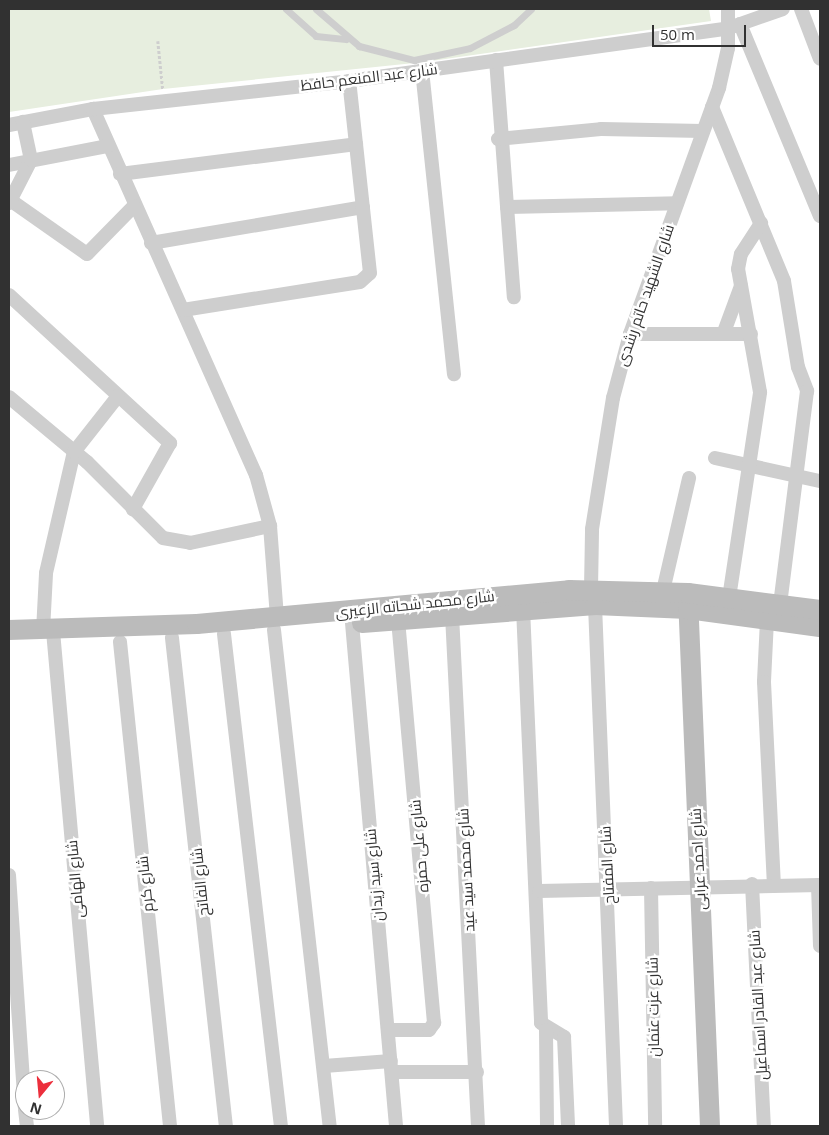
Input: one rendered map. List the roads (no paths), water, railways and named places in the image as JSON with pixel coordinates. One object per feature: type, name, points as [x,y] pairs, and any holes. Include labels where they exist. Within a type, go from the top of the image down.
[{"type":"street","name":"شارع الشهيد حاتم رشدى","points":[[593,597],[601,463],[630,334],[712,107],[724,68],[734,26],[728,9]]},
{"type":"street","name":"شارع عبد المنعم حافظ","points":[[9,125],[93,109],[350,80],[734,26],[783,9]]},
{"type":"street","points":[[801,9],[820,59]]},
{"type":"street","points":[[734,26],[820,216]]},
{"type":"street","points":[[496,60],[498,139],[507,207],[514,297]]},
{"type":"street","points":[[422,70],[454,374]]},
{"type":"street","points":[[183,310],[360,282],[371,266],[350,80]]},
{"type":"street","points":[[712,107],[784,281],[807,392],[799,476],[780,604]]},
{"type":"street","points":[[93,109],[134,206],[240,432],[270,526],[276,624],[330,1126]]},
{"type":"street","points":[[23,122],[31,160],[11,203],[87,254],[134,206]]},
{"type":"street","points":[[498,139],[600,129],[703,132]]},
{"type":"street","points":[[120,174],[356,144]]},
{"type":"street","points":[[9,164],[108,146]]},
{"type":"street","points":[[507,207],[677,203]]},
{"type":"street","points":[[151,243],[363,207]]},
{"type":"street","points":[[729,598],[760,392],[741,286],[740,254],[761,223]]},
{"type":"street","points":[[724,332],[741,286]]},
{"type":"street","points":[[9,295],[170,443],[133,509]]},
{"type":"street","points":[[630,334],[724,332],[751,334]]},
{"type":"street","points":[[74,452],[118,396]]},
{"type":"street","points":[[9,397],[74,452],[163,538],[181,544],[270,526]]},
{"type":"street","name":"شارع الهامى","points":[[74,452],[46,573],[50,635],[97,1126]]},
{"type":"street","points":[[715,458],[820,481]]},
{"type":"street","points":[[663,591],[689,478]]},
{"type":"street","name":"شارع محمد شحاته الزعيرى","points":[[9,630],[120,642],[224,634],[276,624],[501,603],[527,603],[663,591],[688,601],[767,620],[820,627]]},
{"type":"street","name":"شارع محمد شحاته الزعيرى","points":[[593,597],[688,601],[729,598],[820,610]]},
{"type":"street","name":"شارع المفتاح","points":[[593,597],[609,889],[616,1126]]},
{"type":"street","name":"شارع احمد عرابى","points":[[688,601],[710,1126]]},
{"type":"street","name":"شارع محمد شحاته الزعيرى","points":[[9,640],[50,635],[398,620],[452,614],[501,603]]},
{"type":"street","points":[[527,603],[539,891],[541,1024],[546,1030],[547,1126]]},
{"type":"street","name":"شارع محمد سيد عيد","points":[[452,614],[477,1072],[478,1126]]},
{"type":"street","name":"شارع على حمزه","points":[[388,1030],[429,1030],[434,1023],[398,620]]},
{"type":"street","points":[[767,620],[764,682],[774,884]]},
{"type":"street","name":"شارع سيد زيدان","points":[[352,623],[396,1126]]},
{"type":"street","points":[[224,634],[280,1126]]},
{"type":"street","name":"شارع الفاتح","points":[[172,638],[226,1126]]},
{"type":"street","name":"شارع كرم","points":[[120,642],[170,1126]]},
{"type":"street","points":[[9,875],[22,1070]]},
{"type":"street","name":"شارع عبد القادر اسماعيل","points":[[752,884],[764,1126]]},
{"type":"street","points":[[539,891],[699,885],[819,885],[820,946]]},
{"type":"street","name":"شارع عزت عتمان","points":[[651,888],[655,1126]]},
{"type":"street","points":[[546,1030],[559,1030],[564,1037],[568,1126]]},
{"type":"street","points":[[324,1066],[392,1066],[477,1072]]},
{"type":"lane","points":[[286,9],[316,36],[346,39],[386,56],[429,60],[457,53],[499,34],[531,9]]},
{"type":"lane","points":[[316,9],[346,39]]}]
